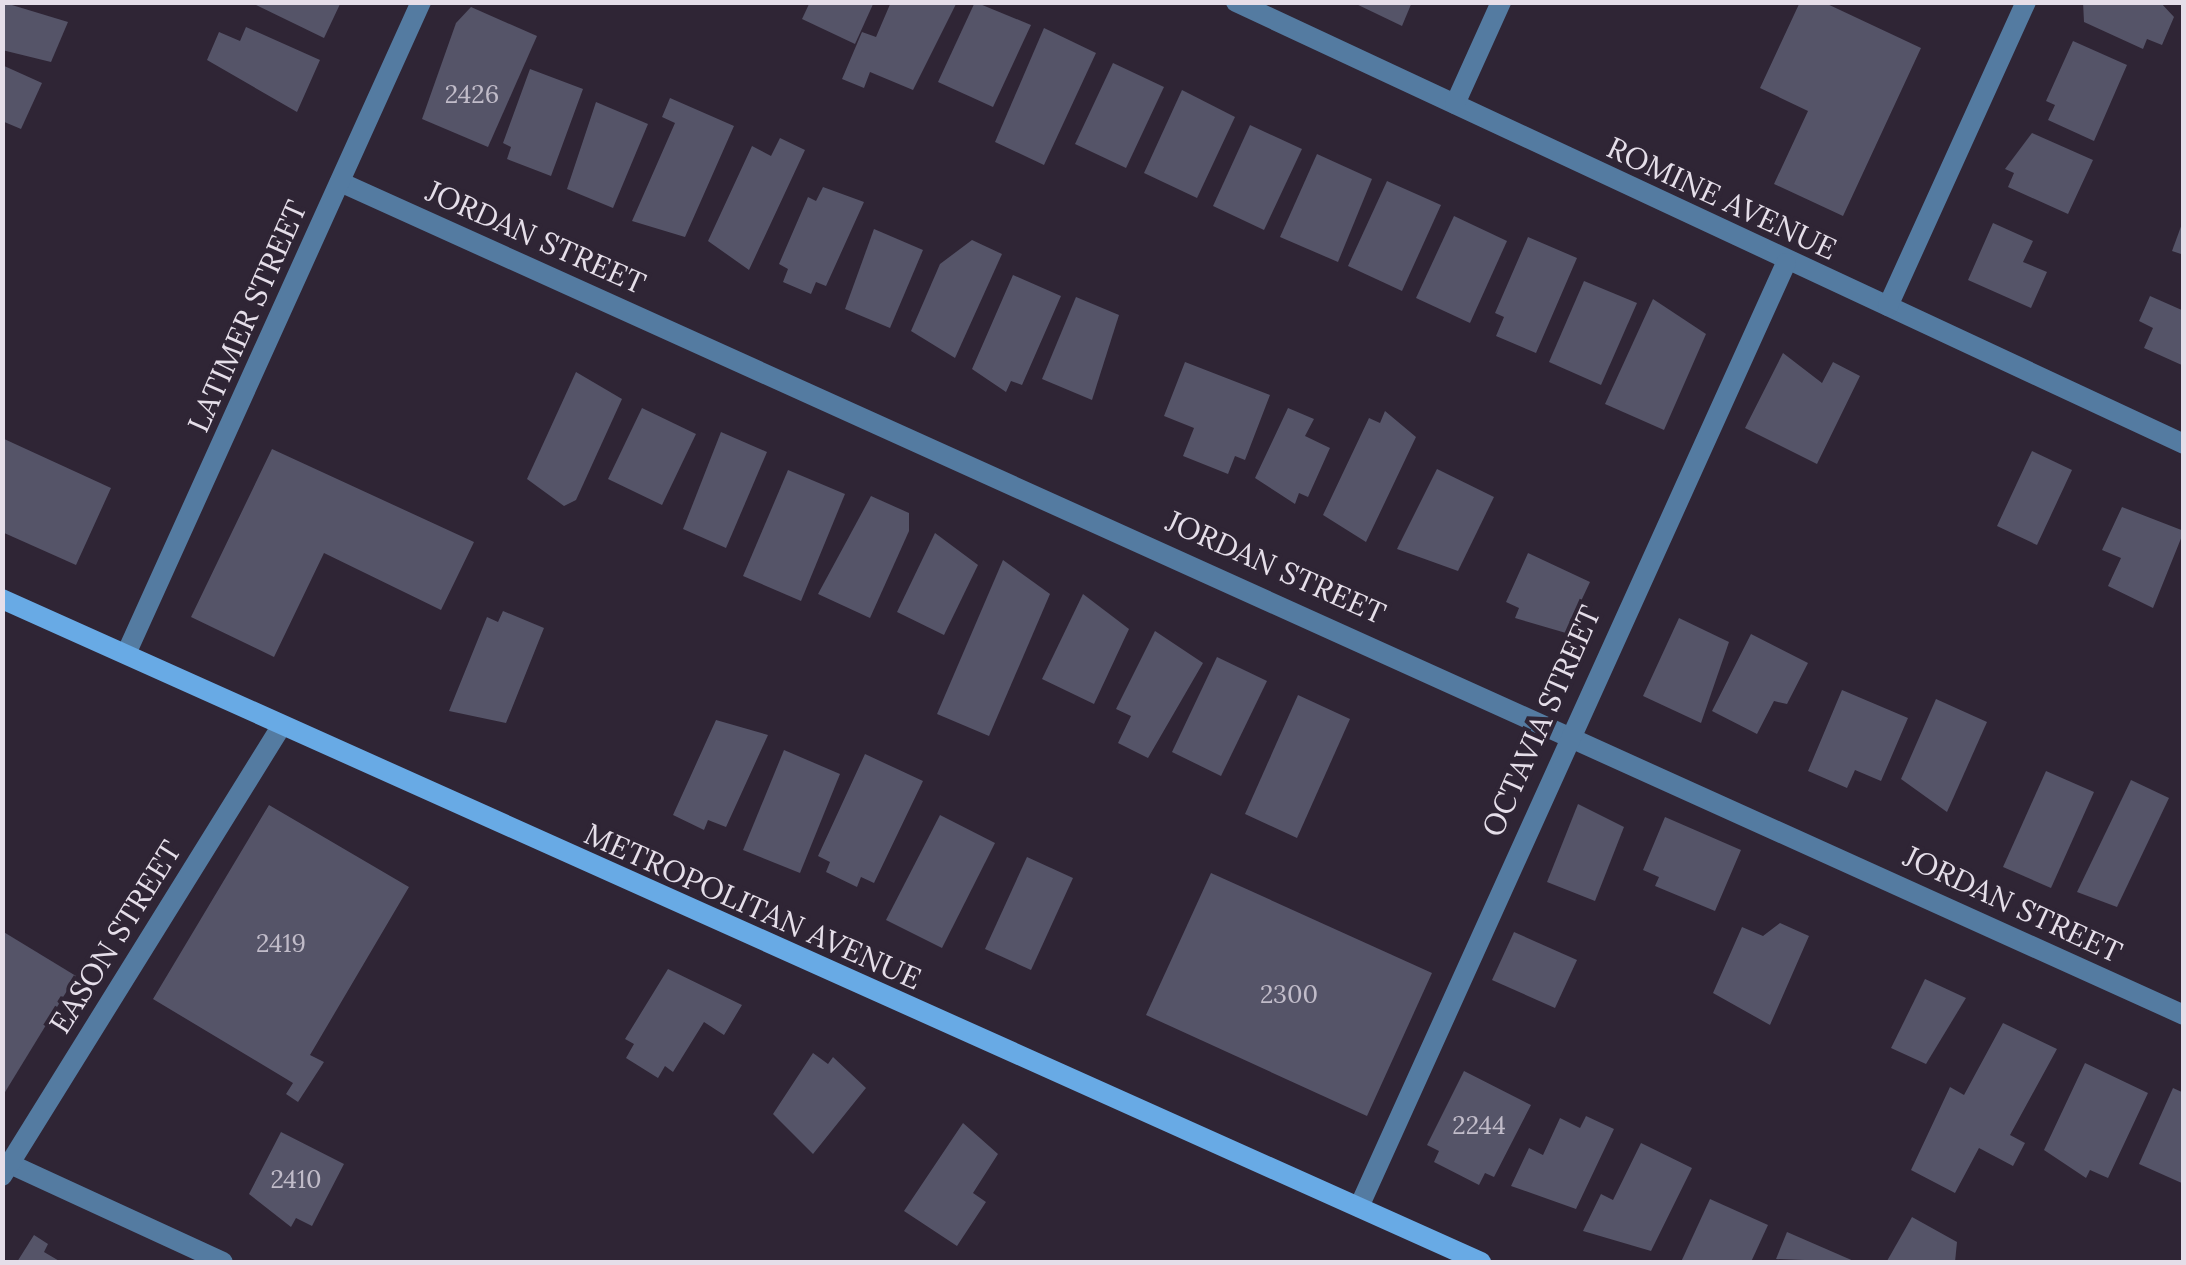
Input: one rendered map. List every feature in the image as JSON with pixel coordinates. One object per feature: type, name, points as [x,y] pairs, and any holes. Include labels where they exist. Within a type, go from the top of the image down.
[{"type":"street","name":"LATIMER STREET","points":[[126,654],[421,2]]},
{"type":"street","name":"ROMINE AVENUE","points":[[1236,2],[1786,263],[1888,306],[2184,444]]},
{"type":"street","points":[[1455,104],[1501,2]]},
{"type":"street","points":[[1888,306],[2026,2]]},
{"type":"street","name":"JORDAN STREET","points":[[340,182],[1567,730],[2184,1015]]},
{"type":"street","name":"OCTAVIA STREET","points":[[1359,1207],[1567,730],[1786,263]]},
{"type":"street","name":"METROPOLITAN AVENUE","points":[[3,601],[126,654],[280,730],[1481,1262]]},
{"type":"street","name":"EASON STREET","points":[[6,1170],[280,730]]},
{"type":"street","points":[[6,1170],[224,1262]]},
{"type":"building","points":[[2,2],[68,22],[51,62],[2,50]]},
{"type":"building","points":[[250,2],[341,2],[324,38]]},
{"type":"building","points":[[810,2],[874,2],[855,44],[802,19]]},
{"type":"building","points":[[891,2],[957,2],[913,90],[870,72],[864,88],[842,79],[862,32],[876,37]]},
{"type":"building","points":[[975,2],[1031,25],[993,107],[938,82]]},
{"type":"building","points":[[1352,2],[1412,2],[1402,26]]},
{"type":"building","points":[[1800,2],[1823,2],[1921,48],[1843,216],[1774,184],[1808,111],[1760,88]]},
{"type":"building","points":[[2083,2],[2160,2],[2174,17],[2162,45],[2147,39],[2143,49],[2084,22]]},
{"type":"building","points":[[471,7],[537,36],[488,147],[422,119],[456,23]]},
{"type":"building","points":[[246,27],[320,60],[297,112],[207,60],[219,32],[240,41]]},
{"type":"building","points":[[1044,28],[1096,53],[1044,165],[995,142]]},
{"type":"building","points":[[2073,41],[2127,65],[2094,141],[2048,120],[2055,105],[2046,101]]},
{"type":"building","points":[[1113,63],[1164,87],[1126,168],[1075,144]]},
{"type":"building","points":[[2,65],[42,83],[21,129],[2,121]]},
{"type":"building","points":[[530,69],[583,89],[551,176],[507,159],[511,147],[503,143]]},
{"type":"building","points":[[1182,90],[1235,117],[1197,198],[1144,173]]},
{"type":"building","points":[[670,98],[734,126],[685,237],[632,221],[675,123],[662,117]]},
{"type":"building","points":[[596,102],[648,124],[613,208],[567,189]]},
{"type":"building","points":[[1250,125],[1302,149],[1264,230],[1213,206]]},
{"type":"building","points":[[2032,133],[2093,160],[2068,214],[2008,187],[2014,173],[2005,169]]},
{"type":"building","points":[[780,138],[805,150],[749,270],[708,241],[752,146],[771,156]]},
{"type":"building","points":[[1317,154],[1372,179],[1338,262],[1280,237]]},
{"type":"building","points":[[1387,181],[1441,205],[1402,291],[1348,266]]},
{"type":"building","points":[[823,187],[864,202],[826,286],[816,282],[811,294],[783,282],[788,269],[779,264],[808,197],[816,201]]},
{"type":"building","points":[[1454,216],[1507,241],[1470,323],[1416,298]]},
{"type":"building","points":[[2184,221],[2184,255],[2172,251]]},
{"type":"building","points":[[1993,223],[2033,241],[2023,262],[2047,272],[2031,308],[1968,280]]},
{"type":"building","points":[[874,229],[923,250],[890,328],[845,309]]},
{"type":"building","points":[[1528,237],[1577,258],[1536,353],[1496,336],[1504,317],[1495,313]]},
{"type":"building","points":[[972,240],[1002,254],[955,358],[911,331],[940,264]]},
{"type":"building","points":[[1013,275],[1061,296],[1022,385],[1011,381],[1006,392],[972,369]]},
{"type":"building","points":[[1584,281],[1637,303],[1601,385],[1549,362]]},
{"type":"building","points":[[2150,296],[2184,311],[2184,366],[2144,348],[2153,328],[2139,321]]},
{"type":"building","points":[[1076,297],[1119,315],[1092,400],[1042,379]]},
{"type":"building","points":[[1653,299],[1706,334],[1664,430],[1605,404]]},
{"type":"building","points":[[1783,353],[1822,383],[1833,362],[1860,376],[1817,464],[1745,428]]},
{"type":"building","points":[[1185,362],[1270,395],[1245,460],[1235,456],[1228,474],[1183,456],[1194,428],[1164,416]]},
{"type":"building","points":[[576,372],[622,399],[576,500],[564,506],[527,479]]},
{"type":"building","points":[[642,408],[696,434],[662,505],[608,479]]},
{"type":"building","points":[[1288,408],[1314,419],[1305,436],[1330,448],[1308,497],[1299,493],[1295,504],[1255,478]]},
{"type":"building","points":[[1385,411],[1416,437],[1366,542],[1323,515],[1369,418],[1380,423]]},
{"type":"building","points":[[721,432],[767,452],[726,548],[683,529]]},
{"type":"building","points":[[2,438],[111,488],[76,565],[2,532]]},
{"type":"building","points":[[272,449],[474,542],[441,610],[324,553],[274,657],[191,617]]},
{"type":"building","points":[[2032,451],[2072,470],[2037,545],[1997,526]]},
{"type":"building","points":[[1437,469],[1494,497],[1458,571],[1397,549]]},
{"type":"building","points":[[788,470],[845,494],[801,601],[743,576]]},
{"type":"building","points":[[871,496],[909,513],[909,531],[870,618],[818,594]]},
{"type":"building","points":[[2122,507],[2184,531],[2153,608],[2108,586],[2121,558],[2102,550]]},
{"type":"building","points":[[935,533],[978,565],[944,635],[897,612]]},
{"type":"building","points":[[1528,553],[1590,582],[1566,633],[1515,618],[1519,608],[1506,602]]},
{"type":"building","points":[[1003,560],[1050,594],[989,736],[937,714]]},
{"type":"building","points":[[1083,594],[1129,629],[1094,704],[1042,679]]},
{"type":"building","points":[[503,611],[544,628],[506,723],[449,711],[487,617],[498,622]]},
{"type":"building","points":[[1679,618],[1729,642],[1701,723],[1643,696]]},
{"type":"building","points":[[1155,631],[1203,663],[1148,758],[1118,743],[1131,716],[1116,709]]},
{"type":"building","points":[[1751,634],[1808,663],[1787,704],[1774,701],[1757,734],[1712,711]]},
{"type":"building","points":[[1217,657],[1267,681],[1221,776],[1172,752]]},
{"type":"building","points":[[1842,690],[1908,718],[1881,781],[1855,770],[1847,788],[1808,771]]},
{"type":"building","points":[[1298,695],[1350,719],[1297,838],[1245,814]]},
{"type":"building","points":[[1936,699],[1987,722],[1947,812],[1901,779]]},
{"type":"building","points":[[716,720],[768,735],[726,827],[708,820],[704,830],[673,815]]},
{"type":"building","points":[[784,750],[840,774],[800,873],[743,850]]},
{"type":"building","points":[[865,754],[923,781],[874,883],[861,877],[857,887],[826,872],[830,862],[818,856]]},
{"type":"building","points":[[2046,771],[2094,792],[2051,888],[2003,867]]},
{"type":"building","points":[[2131,780],[2169,798],[2117,907],[2077,892]]},
{"type":"building","points":[[1578,804],[1624,827],[1595,901],[1547,882]]},
{"type":"building","points":[[269,805],[409,887],[310,1055],[324,1062],[298,1102],[286,1094],[293,1083],[153,999]]},
{"type":"building","points":[[940,815],[995,843],[942,948],[886,920]]},
{"type":"building","points":[[1665,817],[1741,850],[1715,911],[1655,886],[1659,877],[1643,870]]},
{"type":"building","points":[[1027,857],[1073,878],[1031,970],[985,949]]},
{"type":"building","points":[[1211,873],[1432,973],[1367,1116],[1146,1015]]},
{"type":"building","points":[[1780,923],[1809,936],[1770,1025],[1713,993],[1742,927],[1763,936]]},
{"type":"building","points":[[2,931],[76,976],[2,1097]]},
{"type":"building","points":[[1514,932],[1577,960],[1555,1008],[1492,980]]},
{"type":"building","points":[[668,969],[742,1005],[724,1035],[704,1022],[673,1072],[665,1066],[658,1078],[626,1058],[634,1044],[625,1039]]},
{"type":"building","points":[[1925,979],[1966,998],[1926,1064],[1891,1048]]},
{"type":"building","points":[[2003,1023],[2057,1049],[2010,1135],[2025,1143],[2013,1166],[1979,1148],[1955,1193],[1911,1170],[1950,1087],[1964,1095]]},
{"type":"building","points":[[813,1053],[828,1064],[833,1057],[866,1088],[813,1154],[773,1114]]},
{"type":"building","points":[[2085,1063],[2148,1093],[2108,1178],[2090,1170],[2086,1178],[2044,1150]]},
{"type":"building","points":[[1464,1071],[1531,1105],[1494,1177],[1485,1173],[1479,1185],[1434,1162],[1439,1151],[1427,1145]]},
{"type":"building","points":[[2173,1088],[2184,1093],[2184,1184],[2139,1164]]},
{"type":"building","points":[[1586,1116],[1614,1129],[1576,1209],[1511,1186],[1529,1148],[1543,1155],[1560,1118],[1580,1128]]},
{"type":"building","points":[[963,1123],[998,1154],[973,1193],[986,1202],[957,1246],[904,1211]]},
{"type":"building","points":[[281,1132],[344,1164],[312,1226],[296,1218],[291,1227],[249,1194]]},
{"type":"building","points":[[1641,1143],[1692,1168],[1651,1251],[1583,1231],[1601,1194],[1613,1200]]},
{"type":"building","points":[[1710,1199],[1768,1225],[1751,1262],[1681,1262]]},
{"type":"building","points":[[1912,1217],[1957,1242],[1955,1262],[1887,1261]]},
{"type":"building","points":[[1787,1232],[1856,1262],[1776,1259]]},
{"type":"building","points":[[34,1235],[48,1244],[44,1252],[61,1262],[17,1262]]}]
